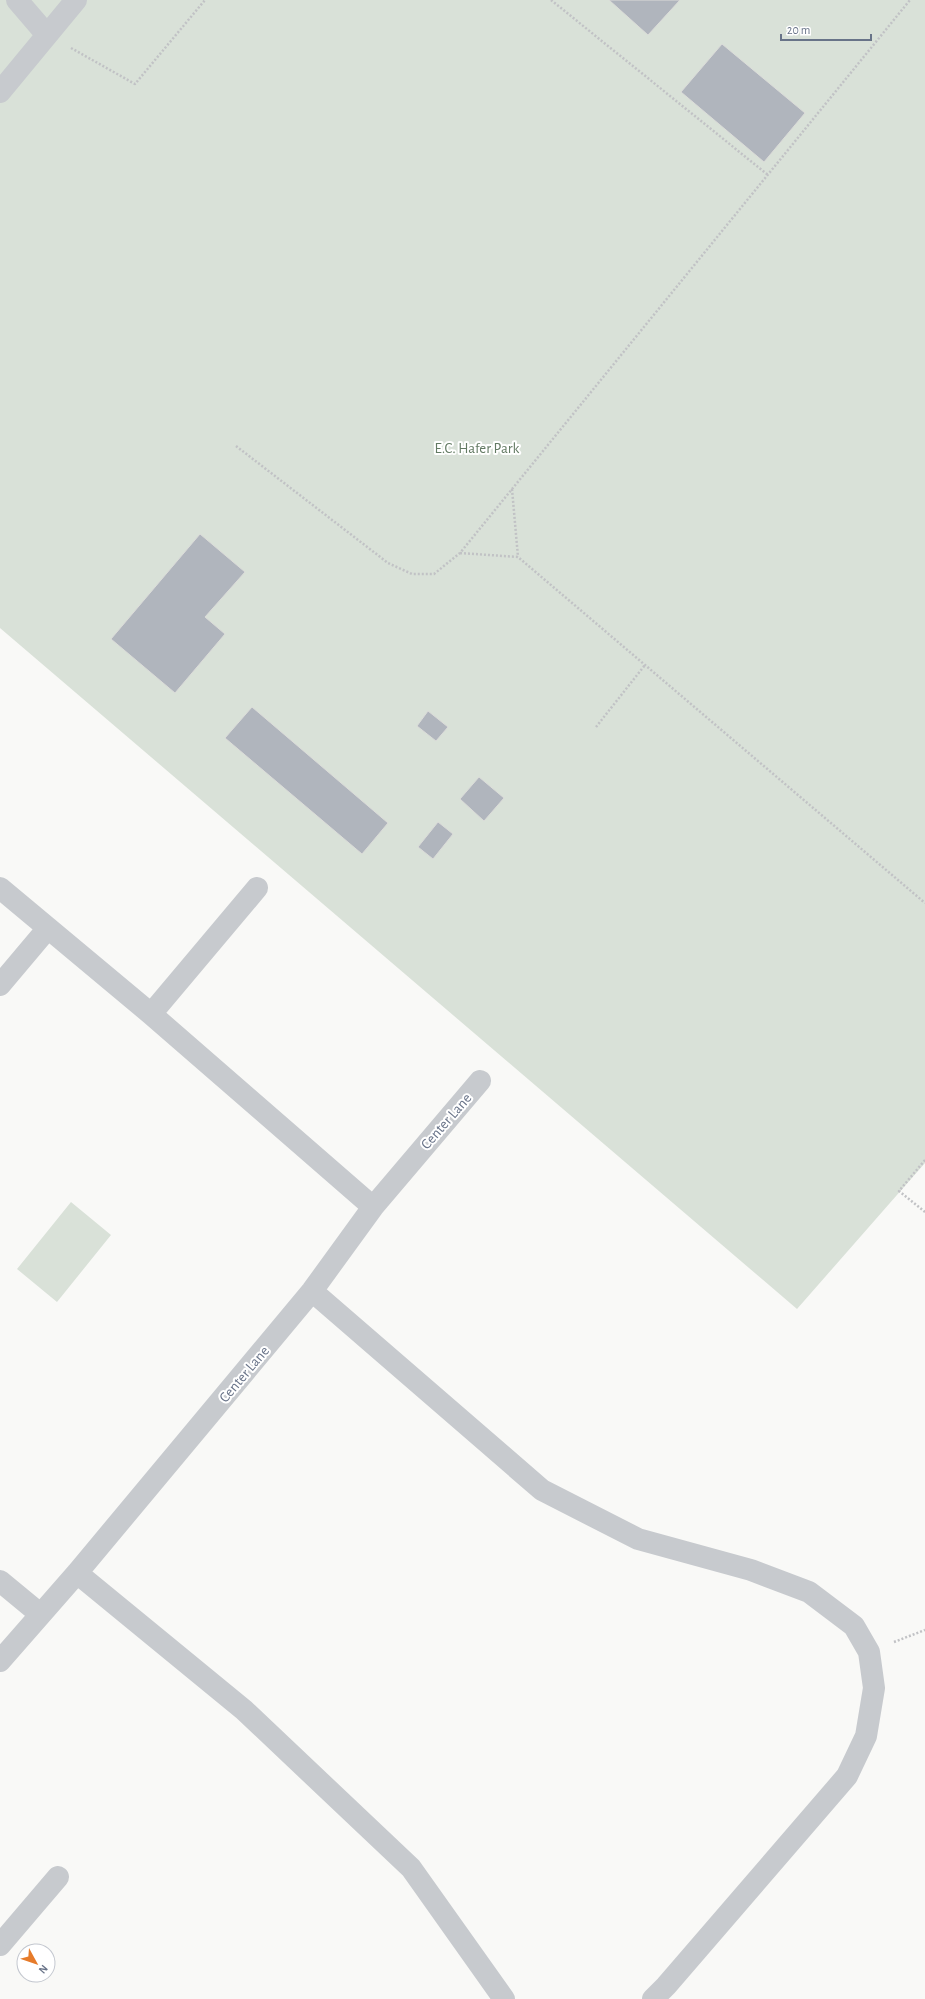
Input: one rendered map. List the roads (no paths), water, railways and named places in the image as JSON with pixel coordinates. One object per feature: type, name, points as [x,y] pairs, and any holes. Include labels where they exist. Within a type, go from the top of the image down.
[{"type":"street","points":[[17,0],[47,35]]},
{"type":"street","points":[[0,92],[76,0]]},
{"type":"street","points":[[0,888],[151,1014],[373,1207]]},
{"type":"street","points":[[151,1014],[257,888]]},
{"type":"street","points":[[0,985],[48,928]]},
{"type":"street","name":"Center Lane","points":[[0,1661],[77,1573],[312,1291],[373,1207],[480,1081]]},
{"type":"street","points":[[312,1291],[542,1490],[638,1539],[751,1570],[809,1592],[854,1626],[869,1652],[874,1688],[866,1736],[847,1776],[666,1986],[652,1999]]},
{"type":"street","points":[[77,1573],[244,1710],[411,1868],[504,1999]]},
{"type":"street","points":[[0,1581],[40,1614]]},
{"type":"street","points":[[0,1945],[58,1877]]},
{"type":"park label","name":"E.C. Hafer Park","points":[[477,448]]}]
